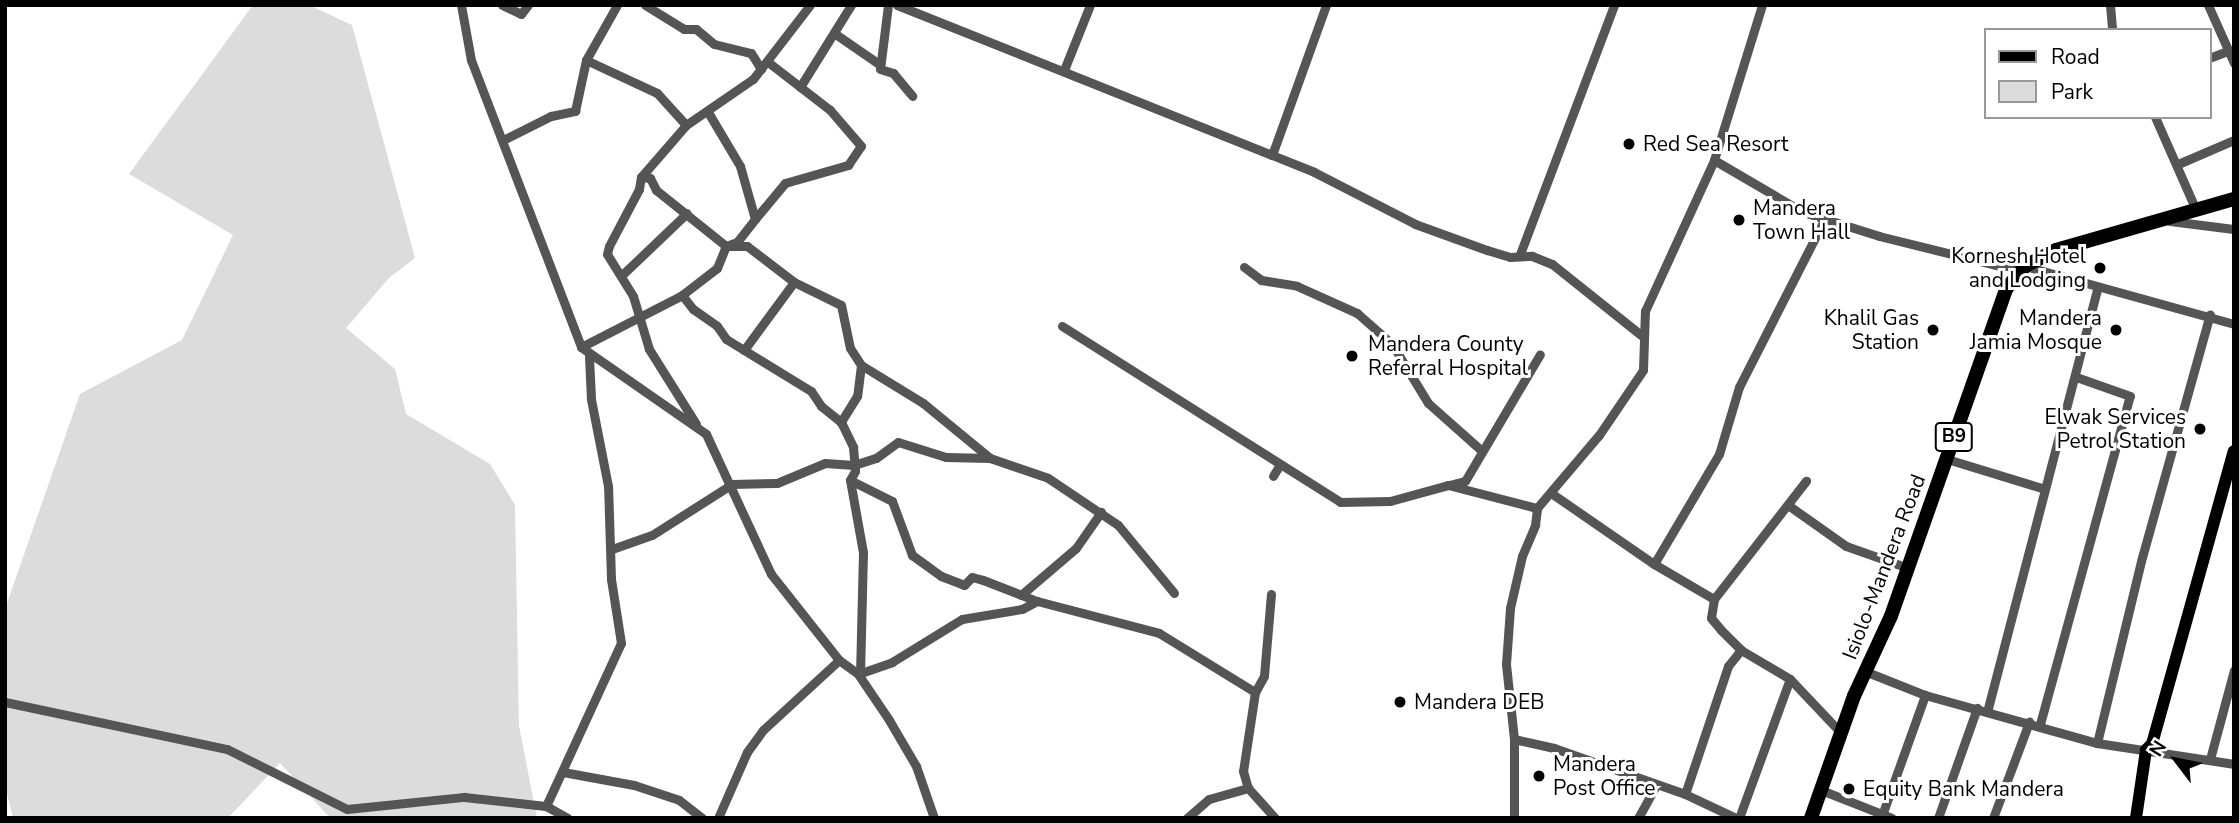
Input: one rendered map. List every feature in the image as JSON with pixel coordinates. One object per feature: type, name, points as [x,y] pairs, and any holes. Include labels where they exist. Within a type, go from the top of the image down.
[{"type":"highway","name":"Isiolo-Mandera Road","points":[[1811,818],[1841,733],[1908,568],[1998,305],[2025,266],[2056,250],[2234,199]]},
{"type":"main road","points":[[2136,818],[2146,750],[2152,744],[2232,471],[2234,451]]},
{"type":"street","points":[[461,5],[471,60],[581,347],[589,356],[697,425]]},
{"type":"street","points":[[502,5],[521,14],[528,5]]},
{"type":"street","points":[[503,141],[551,116],[575,111],[586,61],[617,5]]},
{"type":"street","points":[[645,5],[684,29],[696,29],[714,44],[751,53],[764,66],[800,87],[838,118],[861,146],[848,165],[785,183],[737,243],[726,246]]},
{"type":"street","points":[[810,5],[764,66],[708,112],[686,125],[641,177],[607,254],[623,274],[649,349],[732,484],[753,542],[771,574],[839,660],[859,674],[916,766],[934,818]]},
{"type":"street","points":[[800,87],[851,5]]},
{"type":"street","points":[[888,5],[880,69],[893,72],[912,96]]},
{"type":"street","points":[[897,5],[1272,155],[1415,224],[1510,257],[1520,254],[1552,264],[1641,335]]},
{"type":"street","points":[[1064,70],[1090,5]]},
{"type":"street","points":[[1272,155],[1326,5]]},
{"type":"street","points":[[1520,254],[1614,5]]},
{"type":"street","points":[[1514,818],[1514,739],[1507,664],[1510,608],[1537,508],[1599,435],[1643,370],[1641,335],[1651,293],[1714,160],[1762,5]]},
{"type":"street","points":[[2110,5],[2112,28]]},
{"type":"street","points":[[2208,5],[2234,63]]},
{"type":"street","points":[[834,33],[879,64]]},
{"type":"street","points":[[2211,57],[2227,51]]},
{"type":"street","points":[[586,61],[657,93],[686,125]]},
{"type":"street","points":[[708,112],[740,166],[755,219]]},
{"type":"street","points":[[2156,119],[2196,210]]},
{"type":"street","points":[[2178,164],[2234,140]]},
{"type":"street","points":[[1714,160],[1803,212],[1929,250],[2000,266],[2025,266],[2210,314],[2234,324]]},
{"type":"street","points":[[641,177],[650,178],[656,190],[726,246],[747,246],[794,282],[841,305],[850,348],[861,365],[923,403],[990,458]]},
{"type":"street","points":[[623,274],[687,213]]},
{"type":"street","points":[[1654,564],[1719,454],[1739,387],[1825,218]]},
{"type":"street","points":[[2160,219],[2234,229]]},
{"type":"street","points":[[581,347],[682,295],[717,268],[726,246]]},
{"type":"street","points":[[1244,267],[1261,280],[1297,286],[1357,313],[1392,344],[1428,403],[1482,451]]},
{"type":"street","points":[[744,350],[794,282]]},
{"type":"street","points":[[1987,712],[2098,287]]},
{"type":"street","points":[[682,295],[693,309],[717,326],[726,339],[811,391],[821,406],[841,422],[854,465],[850,480],[863,560],[859,674]]},
{"type":"street","points":[[2097,743],[2141,561],[2210,314]]},
{"type":"street","points":[[1062,326],[1279,466],[1340,502],[1390,501],[1465,481],[1540,354]]},
{"type":"street","points":[[546,806],[621,643],[611,579],[608,486],[591,400],[589,356]]},
{"type":"street","points":[[841,422],[857,396],[861,365]]},
{"type":"street","points":[[2040,724],[2130,396],[2076,377]]},
{"type":"street","points":[[612,549],[652,535],[732,484],[777,484],[825,463],[854,465],[876,458],[898,442],[946,457],[990,458],[1048,478],[1101,512],[1127,534],[1174,593]]},
{"type":"street","points":[[1947,459],[2045,489]]},
{"type":"street","points":[[1273,476],[1279,466]]},
{"type":"street","points":[[850,480],[892,501],[912,555],[941,576],[964,585],[972,577],[1037,601],[1159,633],[1255,692]]},
{"type":"street","points":[[1806,481],[1714,599],[1711,618],[1741,650],[1790,680],[1841,733]]},
{"type":"street","points":[[1448,485],[1537,508]]},
{"type":"street","points":[[1551,493],[1654,564],[1714,599]]},
{"type":"street","points":[[1788,505],[1846,546],[1908,568]]},
{"type":"street","points":[[1021,595],[1076,548],[1101,512]]},
{"type":"street","points":[[1271,594],[1264,676],[1255,692],[1244,754],[1248,788],[1275,818]]},
{"type":"street","points":[[859,674],[892,662],[962,619],[1022,609],[1037,601]]},
{"type":"street","points":[[1685,794],[1728,666],[1741,650]]},
{"type":"street","points":[[718,818],[747,752],[763,730],[839,660]]},
{"type":"street","points":[[2210,759],[2230,699],[2234,670]]},
{"type":"street","points":[[1867,672],[1925,695],[2040,724],[2097,743],[2234,764]]},
{"type":"street","points":[[1514,739],[1553,748],[1656,787],[1685,794],[1738,818],[1790,680]]},
{"type":"street","points":[[1821,789],[1885,816],[1925,695]]},
{"type":"street","points":[[5,702],[218,746],[347,809],[403,807],[450,797],[546,806],[568,818]]},
{"type":"street","points":[[1938,818],[1977,708]]},
{"type":"street","points":[[1993,818],[2029,722]]},
{"type":"street","points":[[563,772],[646,789],[679,800],[702,818]]},
{"type":"street","points":[[1639,818],[1656,787]]},
{"type":"street","points":[[1187,818],[1209,799],[1248,788]]},
{"type":"green space","points":[[253,5],[309,5],[352,25],[415,258],[389,278],[346,328],[395,369],[406,414],[490,464],[515,505],[519,726],[537,818],[330,818],[280,763],[228,818],[13,818],[5,785],[5,609],[80,394],[182,340],[233,235],[129,174]]},
{"type":"place","name":"Red Sea Resort","points":[[1629,144]]},
{"type":"place","name":"Mandera Town Hall","points":[[1739,220]]},
{"type":"place","name":"Kornesh Hotel and Lodging","points":[[2100,268]]},
{"type":"place","name":"Khalil Gas Station","points":[[1933,330]]},
{"type":"place","name":"Mandera Jamia Mosque","points":[[2116,330]]},
{"type":"place","name":"Mandera County Referral Hospital","points":[[1352,356]]},
{"type":"place","name":"Elwak Services Petrol Station","points":[[2200,429]]},
{"type":"place","name":"Mandera DEB","points":[[1400,702]]},
{"type":"place","name":"Mandera Post Office","points":[[1539,776]]},
{"type":"place","name":"Equity Bank Mandera","points":[[1849,789]]}]
